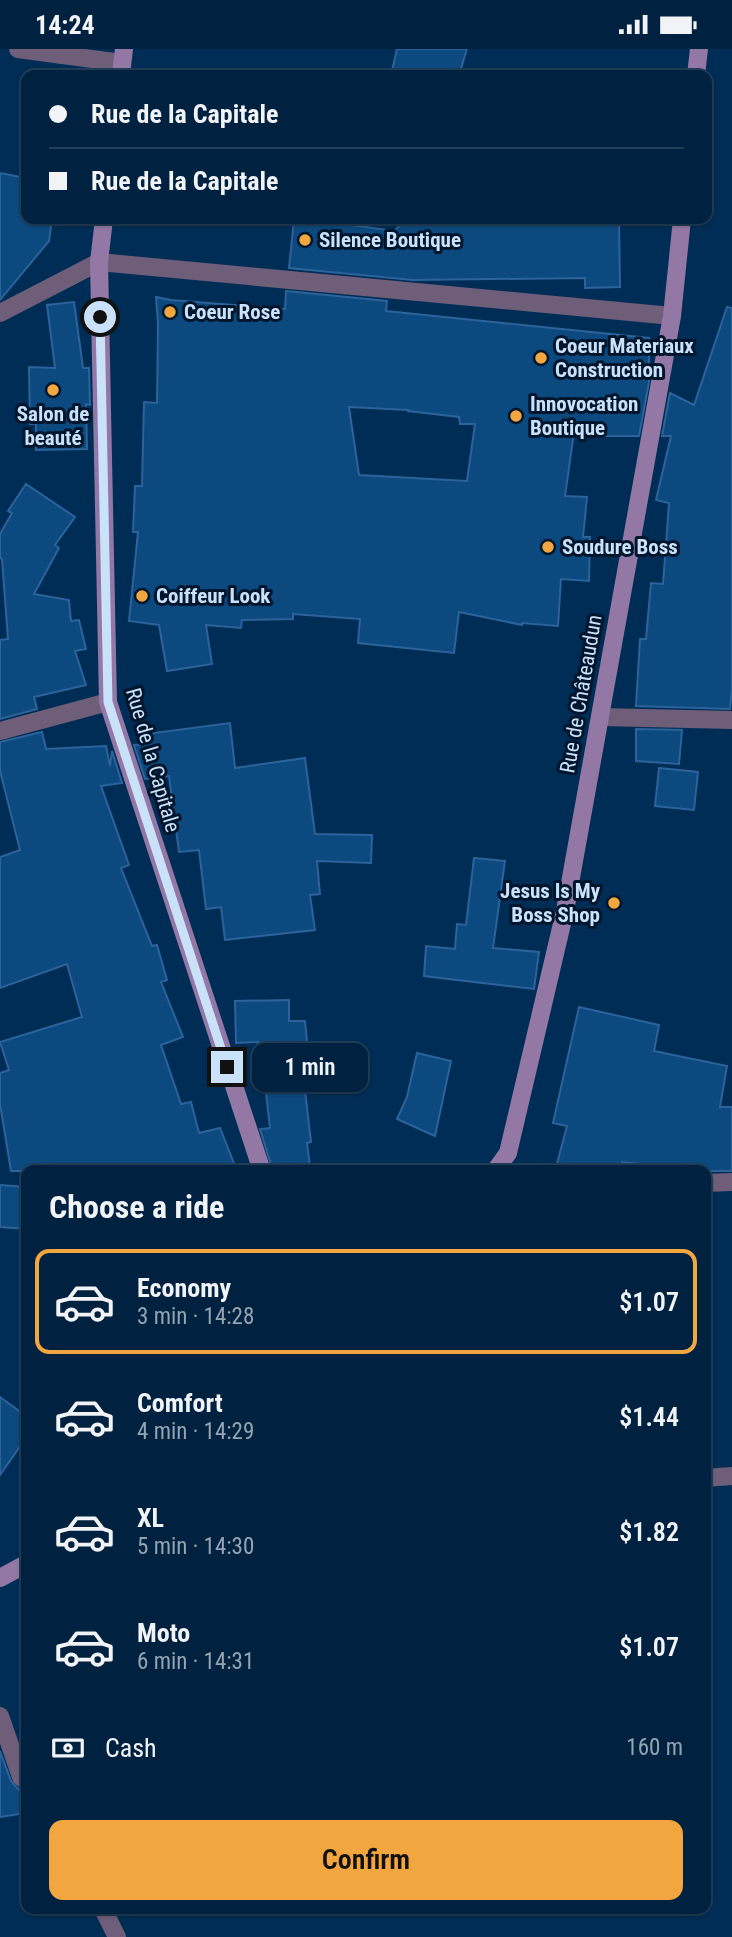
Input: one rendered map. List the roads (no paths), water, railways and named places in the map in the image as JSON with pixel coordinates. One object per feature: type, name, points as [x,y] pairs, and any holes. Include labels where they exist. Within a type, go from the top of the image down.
[{"type":"street","points":[[18,49],[122,62]]},
{"type":"street","points":[[697,70],[699,49]]},
{"type":"street","name":"Rue de la Capitale","points":[[104,224],[100,262],[108,702],[260,1165]]},
{"type":"street","name":"Rue de Châteaudun","points":[[500,1165],[508,1153],[565,911],[672,316],[681,224]]},
{"type":"street","points":[[0,313],[100,262],[672,316]]},
{"type":"street","points":[[0,731],[108,702]]},
{"type":"street","points":[[600,717],[732,720]]},
{"type":"street","points":[[711,1182],[732,1182]]},
{"type":"street","points":[[711,1478],[732,1476]]},
{"type":"street","points":[[0,1578],[21,1567]]},
{"type":"street","points":[[0,1716],[21,1777]]},
{"type":"street","points":[[106,1914],[117,1937]]},
{"type":"place","name":"Silence Boutique","points":[[305,240]]},
{"type":"place","name":"Coeur Rose","points":[[170,312]]},
{"type":"place","name":"Coeur Materiaux Construction","points":[[541,358]]},
{"type":"place","name":"Salon de beauté","points":[[53,390]]},
{"type":"place","name":"Innovocation Boutique","points":[[516,416]]},
{"type":"place","name":"Soudure Boss","points":[[548,547]]},
{"type":"place","name":"Coiffeur Look","points":[[142,596]]},
{"type":"place","name":"Jesus Is My Boss Shop","points":[[614,903]]}]
